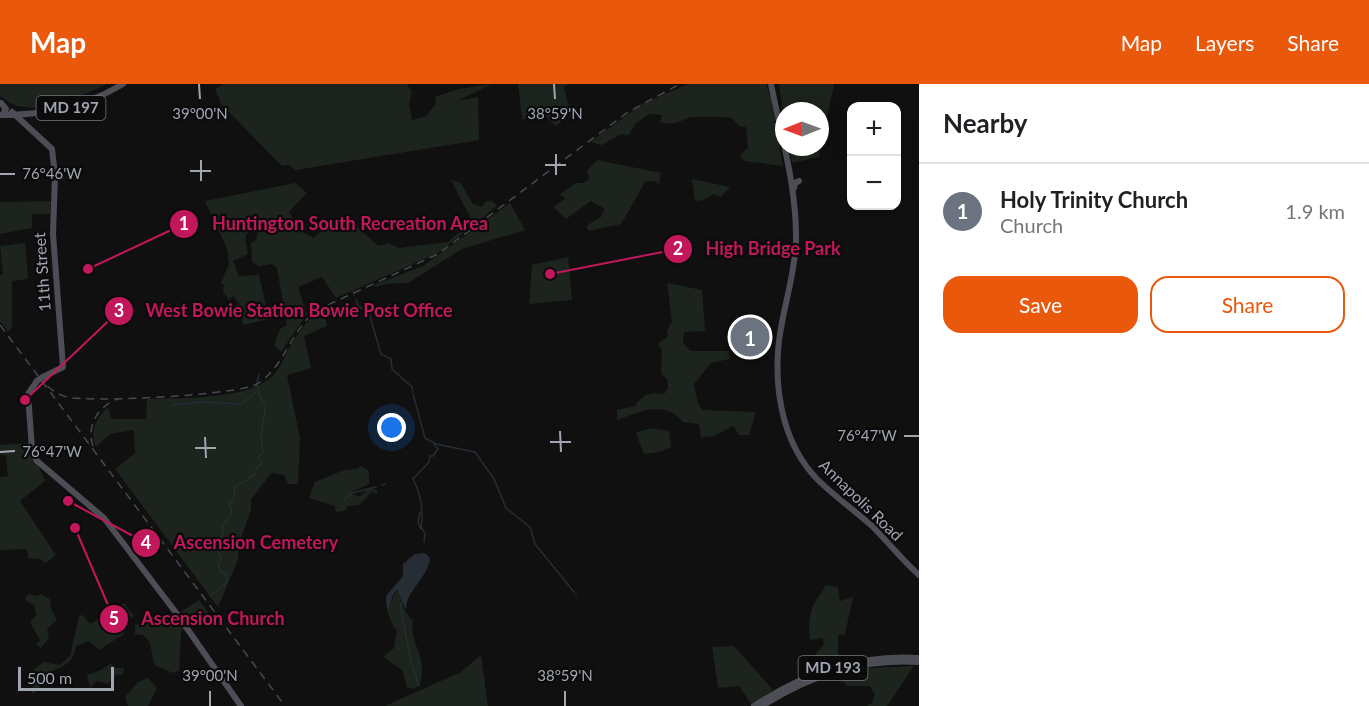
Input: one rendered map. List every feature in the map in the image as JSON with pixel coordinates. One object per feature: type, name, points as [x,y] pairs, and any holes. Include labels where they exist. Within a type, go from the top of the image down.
[{"type":"main road","name":"MD 197","points":[[18,116],[64,107],[95,96],[116,84]]},
{"type":"main road","name":"MD 197","points":[[1,113],[18,116],[51,113],[74,107],[123,84]]},
{"type":"main road","name":"Annapolis Road","points":[[772,84],[776,102]]},
{"type":"main road","name":"Annapolis Road","points":[[772,84],[794,204],[796,228],[795,262],[778,351],[778,385],[783,417],[790,438],[810,471],[919,573]]},
{"type":"main road","points":[[1,103],[6,110],[1,113]]},
{"type":"main road","name":"11th Street","points":[[18,116],[50,145],[55,176],[52,228],[63,367],[40,379],[28,393],[34,456],[44,469],[100,513],[177,614],[241,706]]},
{"type":"main road","name":"Annapolis Road","points":[[788,156],[799,228],[798,257],[782,343],[780,375],[783,402],[790,429],[802,454],[820,477],[873,524],[919,573]]},
{"type":"main road","points":[[794,189],[795,183],[799,181]]},
{"type":"main road","name":"MD 193","points":[[754,706],[793,683],[837,666],[868,659],[919,660]]},
{"type":"main road","name":"MD 193","points":[[762,706],[834,672],[861,665],[919,660]]},
{"type":"shaded area","points":[[0,84],[107,84],[68,101],[38,107],[23,107],[11,103],[0,95]]},
{"type":"shaded area","points":[[224,84],[407,84],[412,92],[409,105],[412,120],[426,116],[436,104],[435,97],[459,89],[492,84],[457,101],[478,97],[479,140],[296,170],[288,165],[282,166],[221,104],[215,89]]},
{"type":"shaded area","points":[[518,84],[569,84],[564,87],[573,112],[556,126],[545,116],[522,119]]},
{"type":"shaded area","points":[[688,84],[766,84],[775,121],[775,156],[781,156],[783,166],[745,161],[740,156],[748,147],[746,127],[739,126],[732,118],[691,117],[668,123],[660,122],[662,115],[649,114],[635,124],[629,135],[621,134],[602,145],[590,142],[642,104]]},
{"type":"shaded area","points":[[779,84],[834,84],[829,108],[829,102],[782,102]]},
{"type":"shaded area","points":[[791,156],[819,156],[819,157],[792,163]]},
{"type":"shaded area","points":[[597,160],[661,173],[659,185],[655,181],[645,182],[621,224],[589,231],[586,226],[601,217],[605,209],[591,201],[566,219],[553,207],[565,199],[560,194],[576,183],[583,183],[589,179],[587,171]]},
{"type":"shaded area","points":[[692,179],[730,187],[721,197],[714,194],[703,200],[695,201]]},
{"type":"shaded area","points":[[451,180],[461,183],[473,204],[482,207],[485,202],[492,201],[497,206],[438,253],[336,298],[322,277],[298,287],[307,314],[281,352],[274,345],[280,329],[287,325],[277,268],[272,264],[259,266],[252,262],[251,243],[256,240],[258,229],[253,228],[247,233],[248,254],[233,261],[239,276],[259,275],[269,319],[243,325],[238,303],[233,296],[229,300],[223,292],[224,285],[221,283],[229,264],[227,249],[205,201],[295,183],[307,193],[289,212],[301,231],[313,238],[333,221],[341,229],[350,220],[378,246],[388,243],[399,248],[448,242],[472,221]]},
{"type":"shaded area","points":[[51,201],[50,214],[32,214],[32,228],[0,234],[0,202]]},
{"type":"shaded area","points":[[510,203],[525,230],[462,249],[408,283],[375,287],[374,285],[423,266]]},
{"type":"shaded area","points":[[25,243],[28,279],[12,281],[12,327],[8,332],[0,321],[0,275],[3,274],[0,246]]},
{"type":"shaded area","points":[[568,257],[572,300],[529,304],[532,265]]},
{"type":"shaded area","points":[[667,283],[702,290],[705,331],[685,332],[683,340],[686,347],[691,351],[729,351],[729,359],[711,363],[694,384],[698,403],[702,410],[756,412],[749,435],[739,435],[733,426],[713,436],[701,437],[699,424],[683,422],[676,415],[660,409],[643,411],[617,420],[617,410],[635,406],[647,395],[664,394],[668,388],[667,379],[661,374],[662,350],[658,344],[668,336],[667,331],[672,322]]},
{"type":"shaded area","points":[[323,309],[327,326],[304,336],[311,368],[287,375],[300,438],[298,484],[288,484],[284,475],[271,473],[251,500],[251,510],[238,547],[238,560],[218,607],[115,469],[135,453],[134,430],[110,434],[96,447],[93,435],[95,425],[100,415],[108,407],[111,419],[146,419],[147,399],[219,396],[255,387],[269,379],[279,368],[303,328]]},
{"type":"shaded area","points":[[650,428],[669,431],[671,447],[660,452],[644,454],[636,433]]},
{"type":"shaded area","points":[[29,443],[45,481],[20,501],[56,555],[46,563],[40,559],[28,558],[27,549],[0,550],[0,477],[8,476],[6,456],[0,454],[0,445]]},
{"type":"shaded area","points":[[361,466],[369,471],[369,484],[352,492],[353,495],[361,496],[370,489],[377,490],[377,494],[372,492],[359,505],[348,506],[344,511],[336,512],[335,506],[309,498],[315,482],[344,470],[357,469]]},
{"type":"shaded area","points":[[425,553],[430,558],[425,572],[409,597],[406,610],[397,590],[387,611],[386,596],[403,576],[403,564],[415,554]]},
{"type":"shaded area","points":[[825,585],[838,587],[840,601],[853,597],[845,634],[838,635],[838,655],[846,660],[807,673],[812,659],[824,644],[822,638],[810,640],[809,625],[813,606]]},
{"type":"shaded area","points":[[397,590],[405,611],[413,621],[413,636],[421,658],[422,676],[419,686],[413,689],[407,687],[402,670],[383,657],[394,648],[397,629],[394,628],[387,611]]},
{"type":"shaded area","points":[[28,594],[37,596],[41,594],[51,600],[50,607],[57,620],[47,629],[49,638],[41,648],[36,644],[40,640],[30,622],[36,615],[34,605],[25,600]]},
{"type":"shaded area","points":[[199,600],[210,615],[181,631],[179,671],[173,673],[154,665],[150,643],[143,635],[135,634],[135,625],[175,616]]},
{"type":"shaded area","points":[[124,603],[134,616],[124,623],[124,634],[99,650],[89,641],[76,646],[70,661],[50,674],[33,694],[31,691],[37,680],[34,669],[44,662],[60,665],[70,656],[79,616],[83,615],[90,624]]},
{"type":"shaded area","points":[[734,646],[773,690],[751,704],[739,686],[718,688],[712,647]]},
{"type":"shaded area","points":[[481,655],[488,706],[385,706],[461,672]]},
{"type":"shaded area","points":[[111,663],[116,668],[124,668],[123,674],[115,675],[108,684],[97,681],[90,688],[87,675]]},
{"type":"shaded area","points":[[914,666],[887,706],[867,706],[872,703],[875,694],[870,686],[847,686],[837,674],[867,668]]},
{"type":"shaded area","points":[[148,678],[157,688],[148,706],[128,706],[125,697],[138,682]]},
{"type":"waterway","points":[[356,300],[358,306],[369,313],[381,354],[391,359],[392,369],[412,387],[413,392]]},
{"type":"waterway","points":[[257,382],[259,375]]},
{"type":"waterway","points":[[210,596],[226,583],[227,575],[220,571],[218,564],[221,561],[217,546],[224,531],[222,526],[232,514],[229,503],[233,502],[235,487],[256,474],[256,469],[262,463],[259,456],[263,453],[261,436],[266,404],[260,397],[257,385]]},
{"type":"waterway","points":[[173,405],[201,402],[241,404],[256,392]]},
{"type":"waterway","points":[[413,394],[425,438],[436,444],[475,452],[494,479],[506,508],[530,527],[535,544],[574,592]]},
{"type":"waterway","points":[[424,542],[421,503],[413,479],[438,449],[434,445]]},
{"type":"waterway","points":[[344,500],[352,493],[376,487]]},
{"type":"waterway","points":[[420,512],[418,523],[421,529]]},
{"type":"waterway","points":[[403,602],[400,605],[412,666],[419,686]]},
{"type":"railway","points":[[38,376],[58,394],[80,399],[195,395],[223,392],[257,384],[275,368],[301,327],[317,310],[438,254],[628,112],[680,84]]},
{"type":"railway","points":[[0,325],[285,706]]},
{"type":"railway","points":[[93,446],[91,431],[95,418],[105,406],[118,399]]},
{"type":"place","name":"Huntington South Recreation Area","points":[[88,269]]},
{"type":"place","name":"High Bridge Park","points":[[550,274]]},
{"type":"place","name":"Holy Trinity Church","points":[[750,337]]},
{"type":"place","name":"West Bowie Station Bowie Post Office","points":[[25,400]]},
{"type":"place","name":"Ascension Cemetery","points":[[68,501]]},
{"type":"place","name":"Ascension Church","points":[[75,528]]}]
